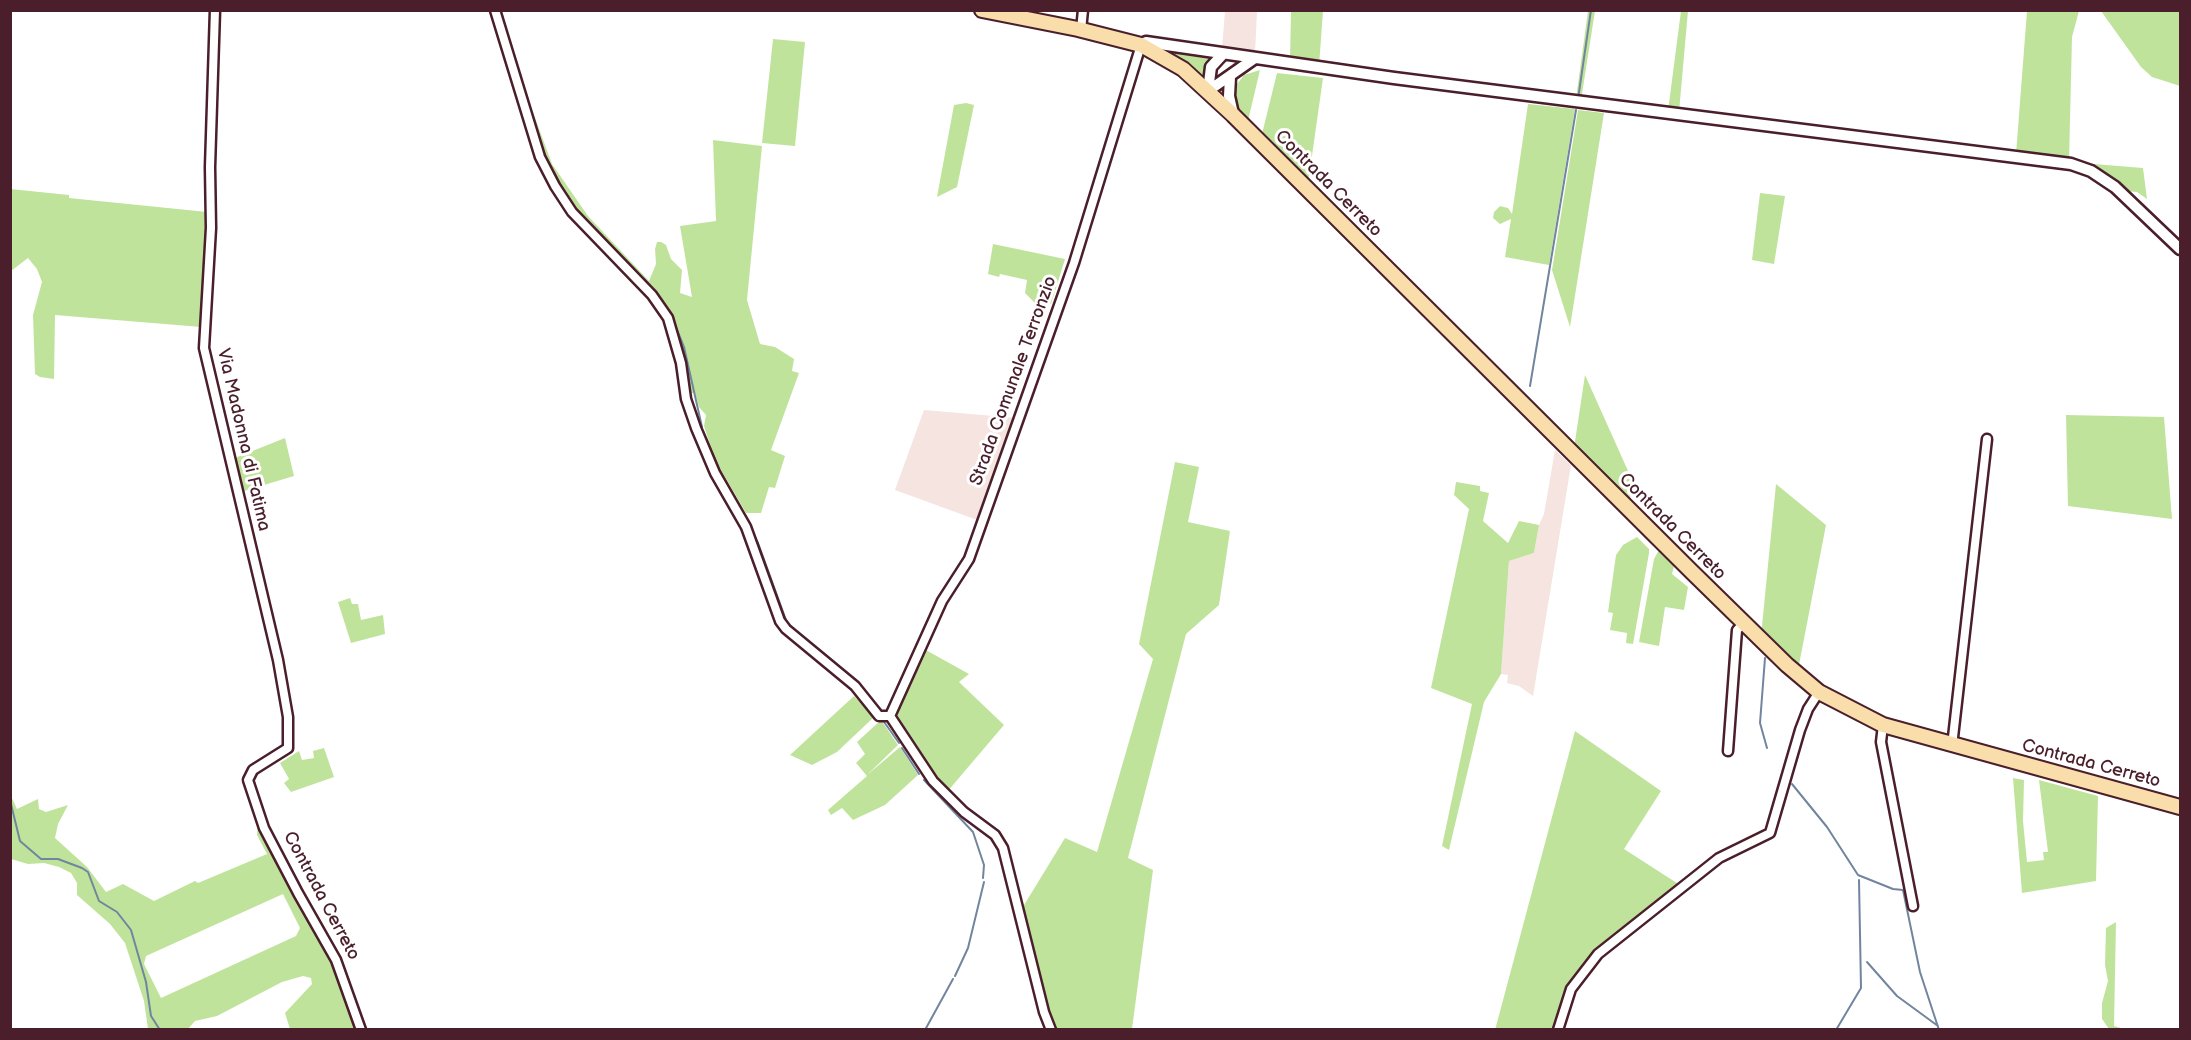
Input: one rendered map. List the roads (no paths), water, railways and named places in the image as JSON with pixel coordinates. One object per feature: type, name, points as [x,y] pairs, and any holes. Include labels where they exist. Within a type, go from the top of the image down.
[{"type":"main road","name":"Contrada Cerreto","points":[[982,10],[1141,45],[1175,63],[1233,114],[1744,623],[1819,692],[1883,725],[1952,746],[2181,807]]},
{"type":"street","name":"Via Madonna di Fatima","points":[[215,10],[210,167],[211,228],[204,348],[278,660],[288,717],[288,748],[253,770],[248,780]]},
{"type":"street","points":[[495,10],[540,157],[555,186],[572,212],[652,295],[668,318],[681,363],[686,399],[696,428],[715,472],[746,527],[780,621],[855,686],[879,716],[890,716],[933,781],[964,813],[995,835],[1003,848],[1044,1012],[1051,1029]]},
{"type":"street","points":[[1081,30],[1083,10]]},
{"type":"street","points":[[1141,45],[1146,42],[1724,121],[2071,164],[2091,171],[2115,187],[2181,249]]},
{"type":"street","name":"Strada Comunale Terronzio","points":[[890,716],[942,601],[969,559],[1070,274],[1141,45]]},
{"type":"street","points":[[1208,91],[1211,67],[1223,54]]},
{"type":"street","points":[[1208,91],[1255,58]]},
{"type":"street","points":[[1230,77],[1229,99],[1233,114]]},
{"type":"street","points":[[1952,746],[1987,439]]},
{"type":"street","points":[[1728,751],[1737,630],[1744,623]]},
{"type":"street","points":[[1558,1029],[1571,989],[1598,954],[1719,858],[1770,833],[1800,730],[1808,709],[1819,692]]},
{"type":"street","points":[[1883,725],[1881,742],[1913,906]]},
{"type":"street","name":"Contrada Cerreto","points":[[248,780],[264,828],[336,960],[361,1029]]},
{"type":"waterway","points":[[500,10],[508,37]]},
{"type":"waterway","points":[[1578,99],[1591,10]]},
{"type":"waterway","points":[[1530,386],[1576,110]]},
{"type":"waterway","points":[[534,122],[543,152],[568,199]]},
{"type":"waterway","points":[[570,202],[582,216]]},
{"type":"waterway","points":[[672,317],[684,347],[702,427]]},
{"type":"waterway","points":[[703,431],[719,469],[758,543],[786,620]]},
{"type":"waterway","points":[[1765,658],[1760,723],[1767,748]]},
{"type":"waterway","points":[[828,659],[847,674]]},
{"type":"waterway","points":[[860,686],[873,702]]},
{"type":"waterway","points":[[882,719],[899,743]]},
{"type":"waterway","points":[[902,748],[919,774]]},
{"type":"waterway","points":[[924,780],[973,832],[984,865],[983,878]]},
{"type":"waterway","points":[[1792,784],[1827,827],[1858,875],[1893,889],[1903,890],[1920,972],[1939,1030]]},
{"type":"waterway","points":[[10,800],[20,841],[41,859],[58,859],[88,872],[99,901],[117,912],[131,930],[146,982],[151,1016],[160,1030]]},
{"type":"waterway","points":[[1836,1030],[1861,988],[1859,880]]},
{"type":"waterway","points":[[955,976],[968,948],[984,882]]},
{"type":"waterway","points":[[1867,962],[1897,996],[1938,1026]]},
{"type":"waterway","points":[[925,1030],[953,979]]}]
